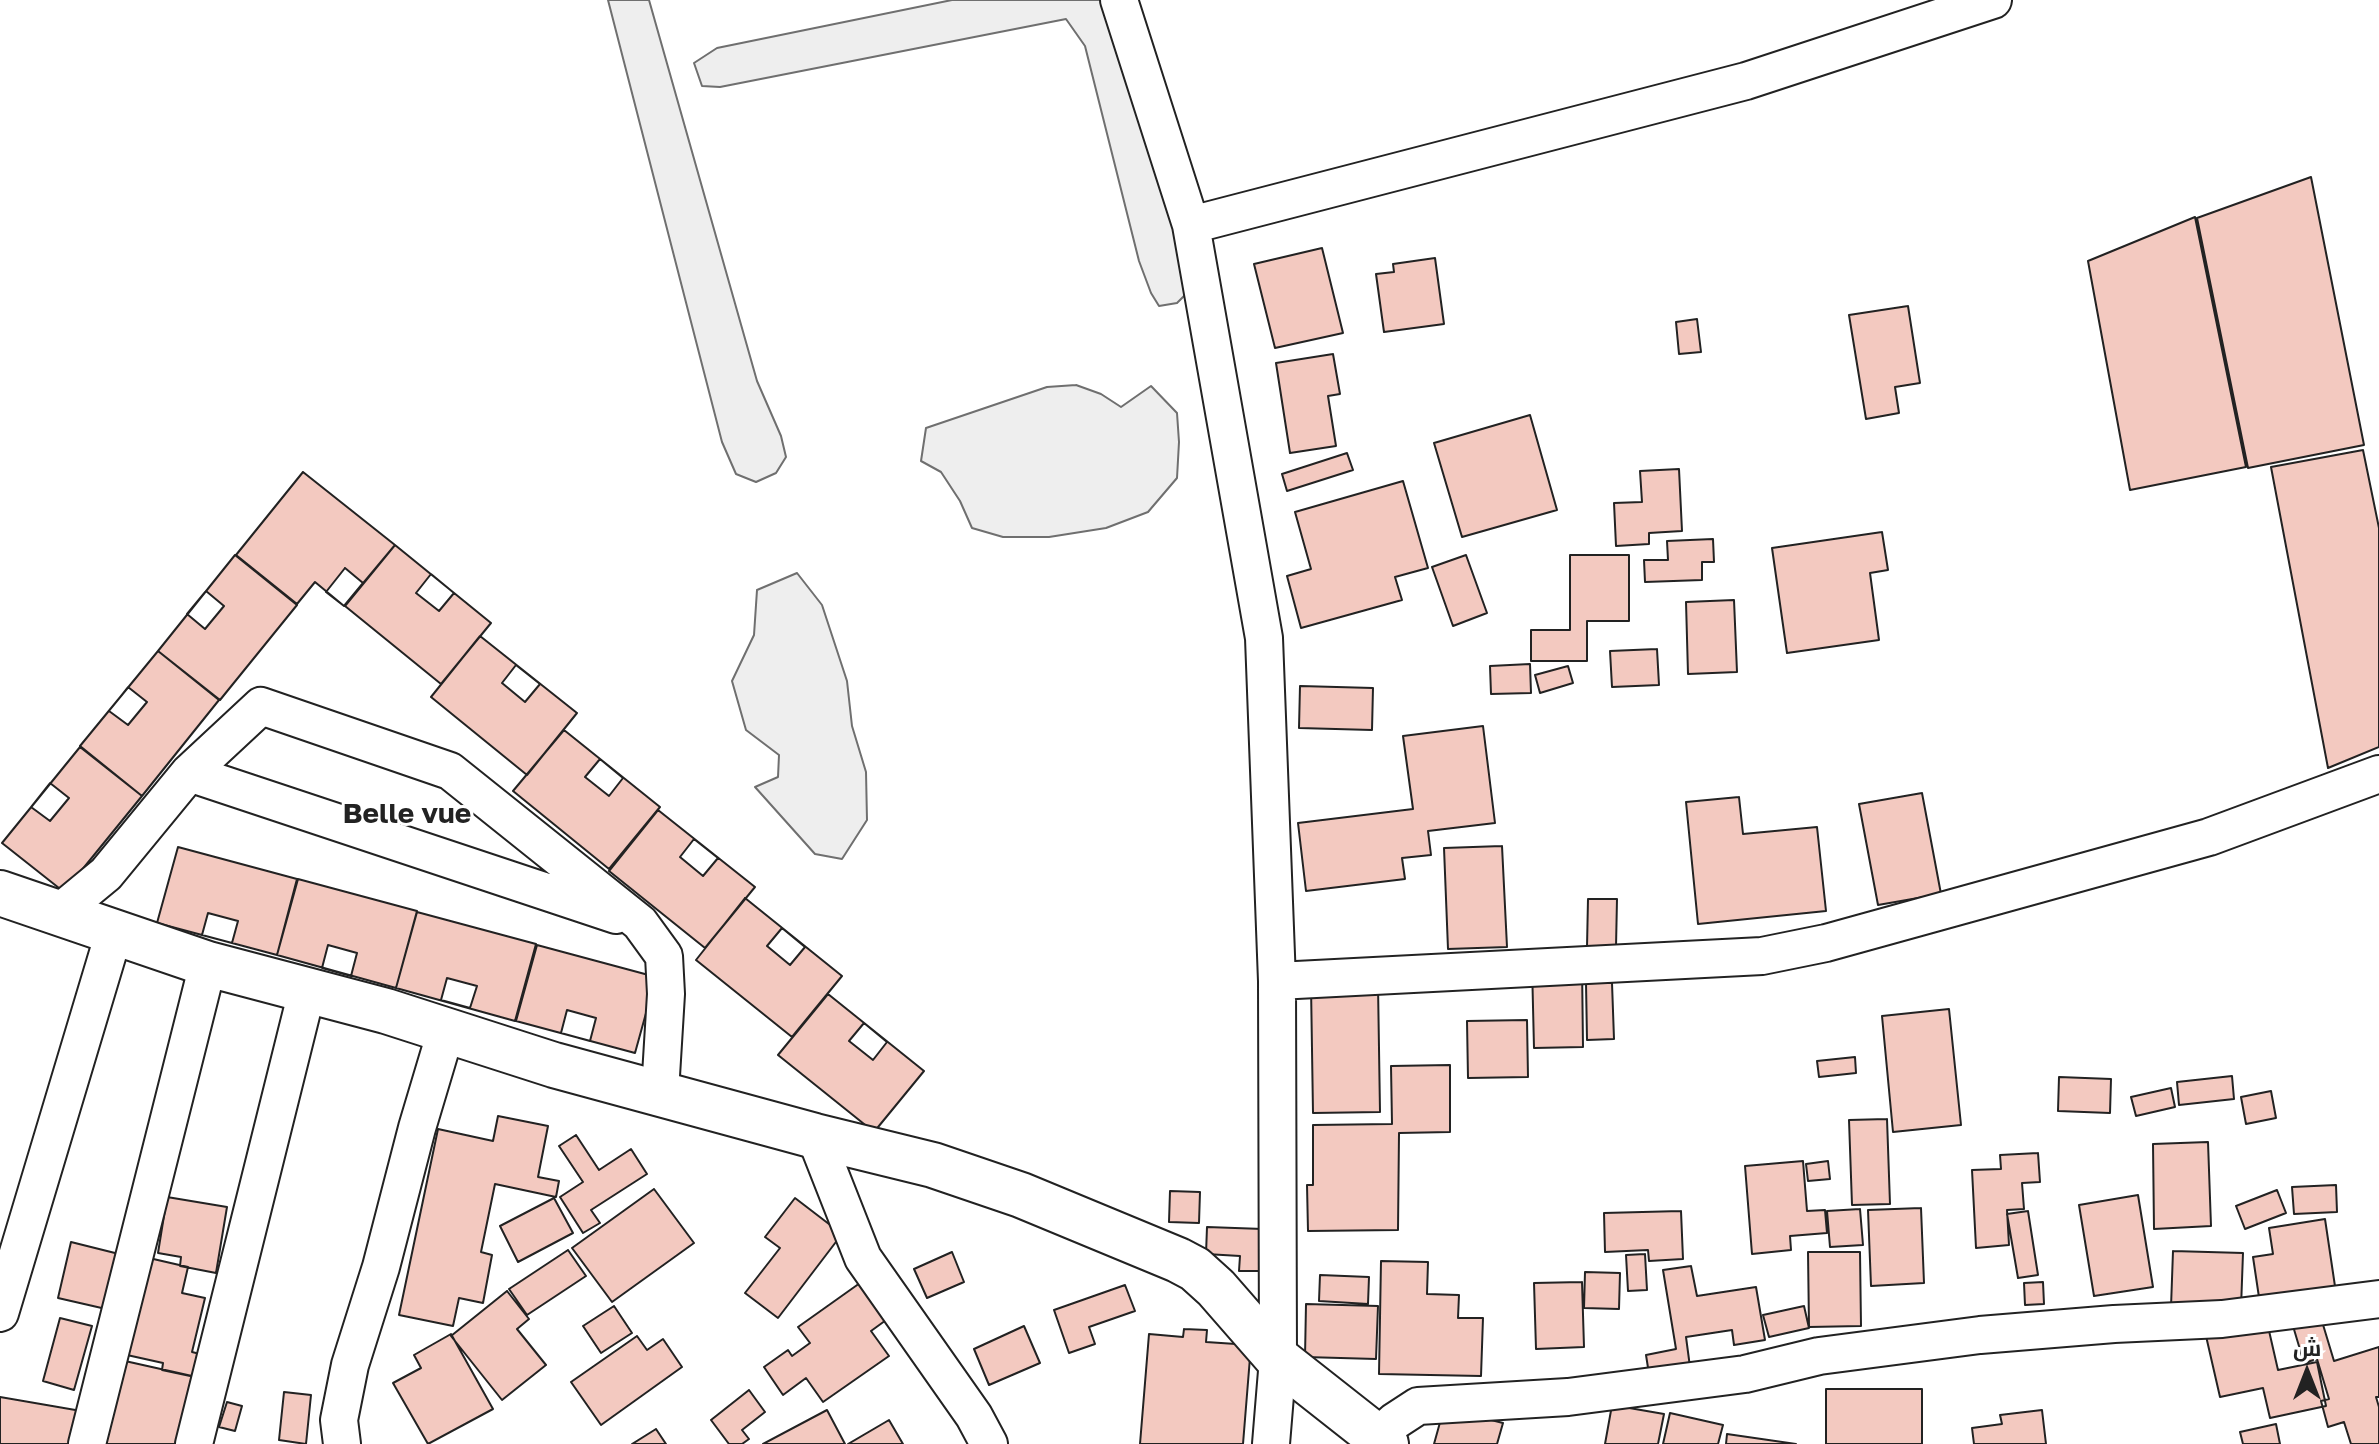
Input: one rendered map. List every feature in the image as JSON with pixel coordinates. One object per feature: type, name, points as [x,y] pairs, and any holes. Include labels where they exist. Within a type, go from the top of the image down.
[{"type":"main road","points":[[0,893],[208,964],[386,1011],[554,1065],[933,1165],[1021,1195],[1195,1269],[1216,1288],[1278,1359],[1382,1441]]},
{"type":"street","points":[[1119,0],[1191,225],[1264,638],[1277,981],[1278,1359],[1271,1444]]},
{"type":"street","points":[[1191,225],[1746,81],[1993,0]]},
{"type":"street","points":[[60,912],[106,874],[189,773],[261,706],[450,771],[640,923],[664,956],[666,994],[660,1092]]},
{"type":"street","points":[[189,773],[640,923]]},
{"type":"street","points":[[1277,981],[1762,956],[1826,943],[2209,837],[2379,774]]},
{"type":"street","points":[[0,1313],[114,933]]},
{"type":"street","points":[[87,1444],[208,964]]},
{"type":"street","points":[[194,1444],[307,991]]},
{"type":"street","points":[[342,1444],[339,1420],[350,1365],[381,1267],[446,1031]]},
{"type":"street","points":[[815,1136],[863,1258],[974,1416],[989,1444]]},
{"type":"street","points":[[1382,1441],[1395,1421],[1418,1406],[1568,1397],[1745,1374],[1819,1356],[1980,1335],[2222,1319],[2379,1299]]},
{"type":"shaded area","points":[[608,0],[649,0],[757,381],[781,436],[786,457],[776,473],[756,482],[736,474],[722,442]]},
{"type":"shaded area","points":[[952,0],[1102,0],[1189,280],[1186,294],[1177,303],[1159,306],[1151,293],[1139,261],[1085,46],[1066,19],[720,87],[702,86],[694,63],[717,48]]},
{"type":"shaded area","points":[[1076,385],[1101,394],[1121,407],[1151,386],[1177,413],[1177,478],[1148,512],[1106,528],[1049,537],[1003,537],[972,528],[960,501],[941,472],[921,461],[926,428],[1047,387]]},
{"type":"shaded area","points":[[797,573],[822,605],[847,681],[852,726],[866,772],[867,820],[842,859],[815,854],[755,787],[778,777],[779,755],[746,730],[732,681],[754,635],[757,590]]},
{"type":"building","points":[[2311,177],[2364,445],[2248,468],[2197,218]]},
{"type":"building","points":[[2195,217],[2246,467],[2130,490],[2088,261]]},
{"type":"building","points":[[1322,248],[1343,333],[1275,348],[1254,264]]},
{"type":"building","points":[[1435,258],[1444,324],[1384,332],[1376,274],[1394,272],[1393,264]]},
{"type":"building","points":[[1908,306],[1920,383],[1895,387],[1899,413],[1866,419],[1849,315]]},
{"type":"building","points":[[1697,319],[1701,352],[1679,354],[1676,322]]},
{"type":"building","points":[[1333,354],[1340,394],[1328,396],[1336,446],[1290,453],[1276,363]]},
{"type":"building","points":[[1530,415],[1557,510],[1462,537],[1434,443]]},
{"type":"building","points":[[2363,450],[2379,528],[2379,747],[2328,768],[2271,467]]},
{"type":"building","points":[[1347,453],[1353,470],[1287,491],[1282,474]]},
{"type":"building","points":[[1679,469],[1682,531],[1649,533],[1649,544],[1616,546],[1614,503],[1642,502],[1640,471]]},
{"type":"building","points":[[303,472],[395,545],[344,606],[315,582],[297,604],[236,555]]},
{"type":"building","points":[[1403,481],[1428,568],[1395,577],[1402,600],[1301,628],[1287,576],[1311,569],[1295,512]]},
{"type":"building","points":[[1882,532],[1888,570],[1870,573],[1879,640],[1787,653],[1772,548]]},
{"type":"building","points":[[1713,539],[1714,562],[1702,562],[1702,580],[1645,582],[1644,560],[1668,560],[1667,541]]},
{"type":"building","points":[[395,545],[491,623],[441,684],[345,606]]},
{"type":"building","points":[[235,555],[297,605],[220,700],[158,651]]},
{"type":"building","points":[[1466,555],[1487,613],[1453,626],[1432,567]]},
{"type":"building","points":[[1570,555],[1629,555],[1629,621],[1587,621],[1587,661],[1531,661],[1531,630],[1570,630]]},
{"type":"building","points":[[345,568],[363,583],[344,606],[326,592]]},
{"type":"building","points":[[431,574],[454,593],[439,611],[416,593]]},
{"type":"building","points":[[206,591],[224,606],[205,629],[187,614]]},
{"type":"building","points":[[1734,600],[1737,672],[1688,674],[1686,602]]},
{"type":"building","points":[[480,636],[577,713],[527,775],[431,697]]},
{"type":"building","points":[[1657,649],[1659,685],[1612,687],[1610,651]]},
{"type":"building","points":[[158,651],[219,700],[142,796],[80,746]]},
{"type":"building","points":[[1530,664],[1531,693],[1491,694],[1490,666]]},
{"type":"building","points":[[516,665],[540,684],[525,702],[502,683]]},
{"type":"building","points":[[1568,666],[1573,683],[1540,693],[1535,675]]},
{"type":"building","points":[[1300,686],[1373,688],[1372,730],[1299,728]]},
{"type":"building","points":[[128,687],[147,702],[128,725],[109,711]]},
{"type":"building","points":[[1483,726],[1495,823],[1428,831],[1431,855],[1402,858],[1405,879],[1306,891],[1298,823],[1413,809],[1403,736]]},
{"type":"building","points":[[564,730],[660,807],[609,869],[513,791]]},
{"type":"building","points":[[80,747],[142,796],[64,892],[2,843]]},
{"type":"building","points":[[600,759],[623,778],[609,796],[585,777]]},
{"type":"building","points":[[50,783],[69,798],[50,821],[31,807]]},
{"type":"building","points":[[1922,793],[1941,894],[1878,905],[1859,804]]},
{"type":"building","points":[[1739,797],[1743,834],[1817,827],[1826,911],[1698,924],[1686,802]]},
{"type":"building","points":[[658,810],[755,887],[705,948],[609,871]]},
{"type":"building","points":[[694,839],[718,858],[703,876],[680,857]]},
{"type":"building","points":[[1502,846],[1507,947],[1448,949],[1444,848]]},
{"type":"building","points":[[178,847],[297,879],[277,955],[157,923]]},
{"type":"building","points":[[298,879],[417,911],[396,988],[277,955]]},
{"type":"building","points":[[745,898],[842,976],[792,1037],[696,960]]},
{"type":"building","points":[[1588,899],[1617,899],[1616,947],[1587,947]]},
{"type":"building","points":[[417,912],[536,944],[515,1021],[396,988]]},
{"type":"building","points":[[208,913],[238,921],[232,943],[202,935]]},
{"type":"building","points":[[782,928],[805,947],[790,965],[767,946]]},
{"type":"building","points":[[328,945],[357,953],[351,976],[322,968]]},
{"type":"building","points":[[537,945],[656,977],[635,1053],[516,1021]]},
{"type":"building","points":[[1532,965],[1582,965],[1583,1047],[1534,1048]]},
{"type":"building","points":[[447,978],[477,986],[470,1008],[441,1000]]},
{"type":"building","points":[[1586,983],[1612,983],[1614,1039],[1587,1040]]},
{"type":"building","points":[[1378,985],[1380,1112],[1313,1113],[1311,986]]},
{"type":"building","points":[[828,994],[924,1071],[874,1132],[778,1055]]},
{"type":"building","points":[[1949,1009],[1961,1125],[1893,1132],[1882,1016]]},
{"type":"building","points":[[567,1010],[596,1018],[590,1041],[561,1033]]},
{"type":"building","points":[[1527,1020],[1528,1077],[1468,1078],[1467,1021]]},
{"type":"building","points":[[864,1023],[887,1042],[873,1060],[849,1041]]},
{"type":"building","points":[[1855,1057],[1856,1073],[1819,1077],[1817,1061]]},
{"type":"building","points":[[1450,1065],[1450,1132],[1399,1133],[1398,1230],[1308,1231],[1307,1185],[1313,1185],[1313,1125],[1392,1124],[1391,1066]]},
{"type":"building","points":[[2232,1076],[2234,1099],[2179,1105],[2177,1082]]},
{"type":"building","points":[[2059,1077],[2111,1079],[2110,1113],[2058,1111]]},
{"type":"building","points":[[2171,1088],[2175,1107],[2136,1116],[2131,1097]]},
{"type":"building","points":[[2271,1091],[2276,1118],[2246,1124],[2241,1097]]},
{"type":"building","points":[[498,1116],[548,1126],[538,1177],[559,1181],[556,1197],[495,1184],[481,1252],[492,1255],[483,1303],[459,1298],[453,1326],[399,1315],[438,1129],[493,1141]]},
{"type":"building","points":[[1887,1119],[1890,1204],[1852,1205],[1849,1120]]},
{"type":"building","points":[[576,1135],[599,1170],[631,1149],[647,1174],[591,1210],[600,1223],[583,1233],[560,1197],[583,1182],[559,1146]]},
{"type":"building","points":[[2208,1142],[2211,1226],[2154,1229],[2153,1144]]},
{"type":"building","points":[[2038,1153],[2040,1182],[2022,1183],[2024,1209],[2007,1210],[2009,1245],[1976,1248],[1972,1170],[2001,1169],[2000,1155]]},
{"type":"building","points":[[1803,1161],[1807,1211],[1825,1210],[1827,1233],[1790,1236],[1791,1250],[1752,1254],[1745,1166]]},
{"type":"building","points":[[1828,1161],[1830,1179],[1808,1181],[1806,1164]]},
{"type":"building","points":[[2336,1185],[2337,1212],[2294,1214],[2292,1187]]},
{"type":"building","points":[[654,1189],[694,1243],[612,1302],[572,1248]]},
{"type":"building","points":[[2277,1190],[2286,1213],[2245,1229],[2236,1206]]},
{"type":"building","points":[[1170,1191],[1200,1192],[1199,1223],[1169,1222]]},
{"type":"building","points":[[2138,1195],[2153,1287],[2094,1296],[2079,1205]]},
{"type":"building","points":[[167,1197],[227,1207],[216,1273],[180,1266],[181,1257],[158,1253]]},
{"type":"building","points":[[554,1198],[573,1233],[518,1262],[500,1226]]},
{"type":"building","points":[[795,1198],[842,1234],[778,1318],[745,1293],[780,1248],[765,1237]]},
{"type":"building","points":[[1921,1208],[1924,1283],[1871,1286],[1868,1210]]},
{"type":"building","points":[[1860,1209],[1863,1245],[1830,1247],[1827,1211]]},
{"type":"building","points":[[1681,1211],[1683,1259],[1649,1261],[1648,1250],[1605,1252],[1604,1213]]},
{"type":"building","points":[[2028,1211],[2038,1275],[2018,1278],[2007,1214]]},
{"type":"building","points":[[2325,1219],[2336,1293],[2260,1304],[2253,1257],[2273,1254],[2269,1228]]},
{"type":"building","points":[[1207,1227],[1263,1229],[1261,1271],[1239,1271],[1240,1256],[1206,1254]]},
{"type":"building","points":[[71,1242],[119,1254],[106,1309],[58,1298]]},
{"type":"building","points":[[568,1250],[586,1276],[527,1315],[509,1289]]},
{"type":"building","points":[[2173,1251],[2243,1253],[2241,1308],[2171,1307]]},
{"type":"building","points":[[952,1252],[964,1282],[927,1298],[914,1269]]},
{"type":"building","points":[[1808,1252],[1860,1252],[1861,1326],[1809,1327]]},
{"type":"building","points":[[1645,1254],[1647,1290],[1628,1291],[1626,1255]]},
{"type":"building","points":[[149,1258],[188,1267],[182,1293],[205,1298],[192,1352],[200,1354],[195,1377],[162,1370],[163,1363],[127,1355]]},
{"type":"building","points":[[1381,1261],[1428,1262],[1427,1294],[1459,1295],[1458,1318],[1483,1318],[1481,1376],[1379,1374]]},
{"type":"building","points":[[1691,1266],[1697,1296],[1756,1287],[1765,1340],[1734,1345],[1732,1330],[1686,1337],[1690,1367],[1649,1374],[1646,1355],[1676,1349],[1663,1270]]},
{"type":"building","points":[[1585,1272],[1620,1273],[1619,1309],[1584,1308]]},
{"type":"building","points":[[1320,1275],[1369,1277],[1368,1304],[1319,1301]]},
{"type":"building","points":[[867,1278],[893,1315],[871,1331],[889,1356],[823,1402],[806,1378],[783,1395],[764,1367],[788,1350],[792,1356],[810,1343],[798,1327]]},
{"type":"building","points":[[1582,1282],[1584,1347],[1536,1349],[1534,1283]]},
{"type":"building","points":[[2043,1282],[2044,1304],[2025,1305],[2024,1283]]},
{"type":"building","points":[[1125,1285],[1135,1311],[1089,1327],[1095,1344],[1069,1353],[1054,1310]]},
{"type":"building","points":[[507,1291],[529,1319],[517,1329],[546,1365],[502,1400],[451,1336]]},
{"type":"building","points":[[1306,1304],[1378,1306],[1376,1359],[1305,1357]]},
{"type":"building","points":[[614,1306],[632,1333],[601,1353],[583,1326]]},
{"type":"building","points":[[1804,1306],[1809,1328],[1769,1337],[1763,1315]]},
{"type":"building","points":[[60,1318],[92,1326],[74,1390],[43,1381]]},
{"type":"building","points":[[2321,1318],[2334,1361],[2379,1347],[2379,1397],[2376,1397],[2379,1444],[2351,1444],[2344,1422],[2328,1427],[2321,1401],[2329,1399],[2317,1359],[2304,1363],[2293,1326]]},
{"type":"building","points":[[2267,1322],[2278,1370],[2317,1362],[2326,1406],[2270,1418],[2263,1388],[2220,1397],[2206,1336]]},
{"type":"building","points":[[1024,1326],[1040,1363],[989,1385],[974,1349]]},
{"type":"building","points":[[1184,1329],[1207,1330],[1206,1342],[1251,1345],[1243,1444],[1140,1444],[1149,1334],[1183,1337]]},
{"type":"building","points":[[451,1334],[493,1409],[428,1444],[393,1383],[421,1368],[414,1355]]},
{"type":"building","points":[[637,1336],[647,1350],[663,1339],[682,1367],[601,1425],[571,1382]]},
{"type":"building","points":[[125,1361],[192,1376],[176,1444],[105,1444]]},
{"type":"building","points":[[1826,1389],[1922,1389],[1922,1444],[1826,1444]]},
{"type":"building","points":[[749,1390],[765,1412],[742,1430],[749,1439],[742,1444],[729,1444],[711,1420]]},
{"type":"building","points":[[284,1392],[311,1395],[306,1444],[279,1440]]},
{"type":"building","points":[[0,1397],[87,1412],[81,1444],[0,1444]]},
{"type":"building","points":[[227,1402],[242,1406],[235,1431],[219,1427]]},
{"type":"building","points":[[1612,1405],[1664,1414],[1658,1444],[1605,1444]]},
{"type":"building","points":[[1444,1408],[1503,1423],[1497,1444],[1434,1444]]},
{"type":"building","points":[[827,1410],[845,1444],[763,1444]]},
{"type":"building","points":[[2042,1410],[2046,1444],[1974,1444],[1972,1428],[2002,1424],[2000,1415]]},
{"type":"building","points":[[1670,1413],[1723,1425],[1718,1444],[1663,1444]]},
{"type":"building","points":[[889,1420],[903,1444],[848,1444]]},
{"type":"building","points":[[2276,1424],[2280,1444],[2243,1444],[2240,1432]]},
{"type":"building","points":[[656,1429],[666,1444],[632,1444]]},
{"type":"building","points":[[1727,1434],[1796,1444],[1726,1444]]},
{"type":"district","name":"Belle vue","points":[[407,814]]}]
